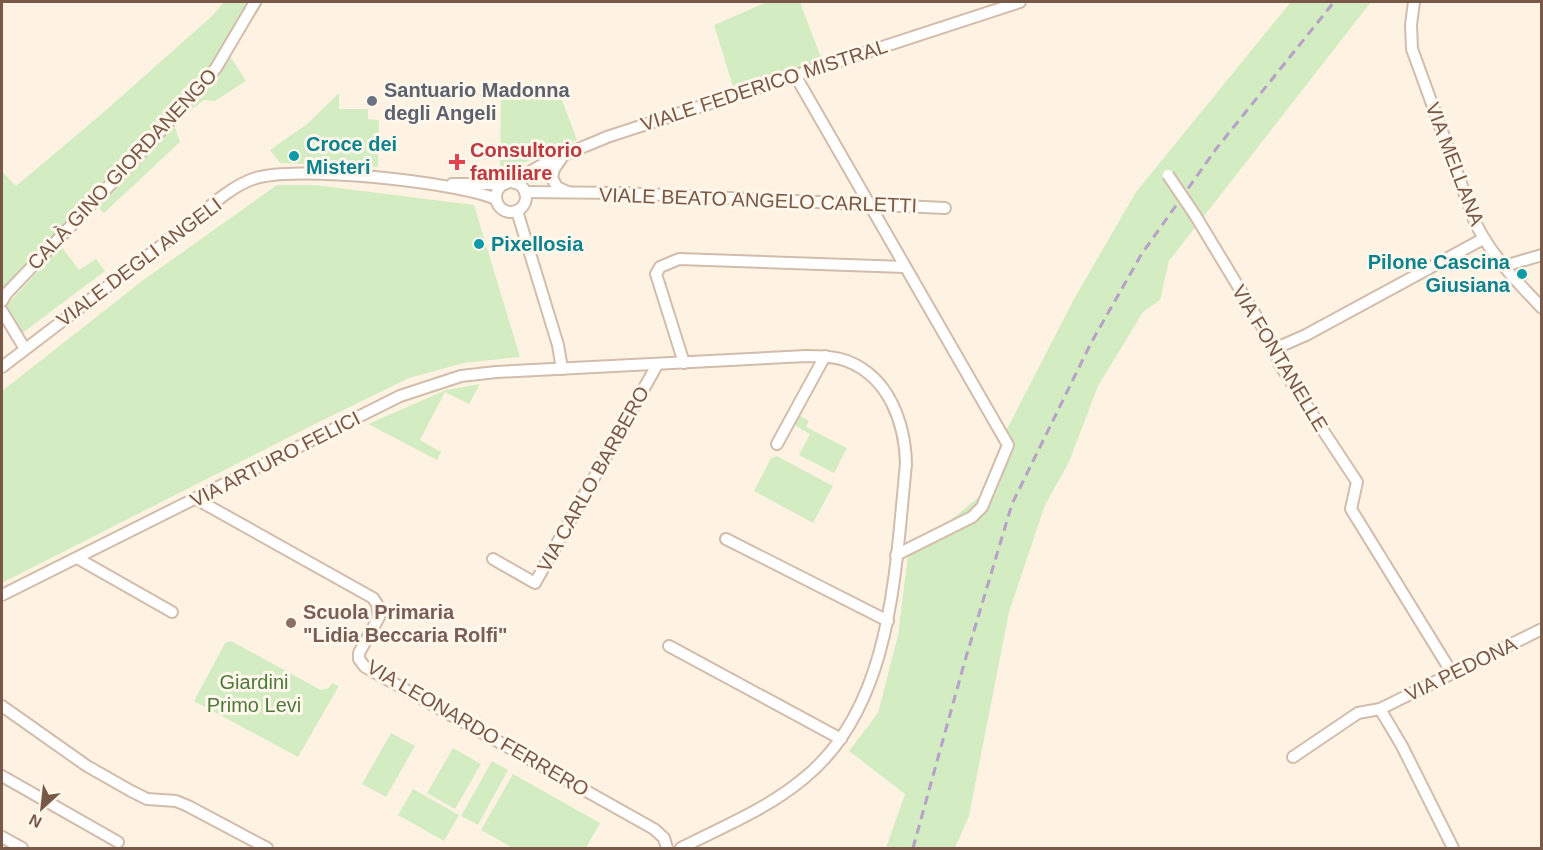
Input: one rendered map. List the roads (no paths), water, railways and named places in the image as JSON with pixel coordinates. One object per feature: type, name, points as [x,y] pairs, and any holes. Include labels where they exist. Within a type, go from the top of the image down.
[{"type":"street","name":"CALÀ GINO GIORDANENGO","points":[[2,301],[6,294],[150,143],[216,68],[255,2]]},
{"type":"street","name":"VIALE FEDERICO MISTRAL","points":[[510,184],[522,176],[608,137],[1020,2]]},
{"type":"street","name":"VIA MELLANA","points":[[1414,2],[1411,25],[1412,49],[1475,222],[1483,239],[1504,266],[1542,308]]},
{"type":"street","points":[[795,75],[1008,445],[982,507],[972,517],[896,555]]},
{"type":"street","name":"VIALE BEATO ANGELO CARLETTI","points":[[562,157],[554,169],[552,178],[557,187],[572,193]]},
{"type":"street","name":"VIA FONTANELLE","points":[[1166,172],[1195,215],[1271,340],[1280,365],[1357,482],[1351,509],[1452,673]]},
{"type":"street","name":"VIALE DEGLI ANGELI","points":[[2,367],[243,184],[267,174],[284,173],[430,184]]},
{"type":"street","points":[[430,184],[510,184],[525,192],[525,201],[517,211],[508,212],[496,199],[487,195],[430,184]]},
{"type":"street","points":[[496,199],[498,190],[510,184]]},
{"type":"street","name":"VIALE BEATO ANGELO CARLETTI","points":[[525,192],[945,207]]},
{"type":"street","points":[[517,211],[558,345],[562,369]]},
{"type":"street","points":[[1274,349],[1306,335],[1483,239]]},
{"type":"street","points":[[1504,266],[1542,255]]},
{"type":"street","points":[[684,363],[656,274],[660,267],[679,259],[905,267]]},
{"type":"street","points":[[2,311],[25,349]]},
{"type":"street","points":[[777,444],[825,356]]},
{"type":"street","name":"VIA ARTURO FELICI","points":[[2,595],[400,396],[461,376],[825,356],[848,361],[872,377],[884,391],[904,432],[906,464],[888,621],[873,676],[860,708],[841,739],[805,778],[786,792],[681,849]]},
{"type":"street","name":"VIA CARLO BARBERO","points":[[493,559],[535,583],[657,365]]},
{"type":"street","name":"VIA LEONARDO FERRERO","points":[[196,499],[373,598],[377,604],[379,617],[359,652],[359,659],[365,667],[654,829],[664,838],[667,849]]},
{"type":"street","points":[[726,539],[888,621]]},
{"type":"street","points":[[77,558],[172,612]]},
{"type":"street","name":"VIA PEDONA","points":[[1293,757],[1358,713],[1380,709],[1542,629]]},
{"type":"street","points":[[669,646],[841,739]]},
{"type":"street","points":[[2,706],[87,766],[131,791],[147,799],[176,801],[188,806],[267,849]]},
{"type":"street","points":[[1380,709],[1402,746],[1453,849]]},
{"type":"street","points":[[2,776],[118,842]]},
{"type":"street","points":[[2,837],[22,849]]},
{"type":"railway","points":[[913,848],[964,664],[1012,504],[1091,343],[1141,255],[1216,149],[1334,2]]},
{"type":"place","name":"Santuario Madonna degli Angeli","points":[[372,101]]},
{"type":"place","name":"Croce dei Misteri","points":[[294,156]]},
{"type":"place","name":"Consultorio familiare","points":[[457,162]]},
{"type":"place","name":"Pixellosia","points":[[479,244]]},
{"type":"place","name":"Pilone Cascina Giusiana","points":[[1522,274]]},
{"type":"place","name":"Scuola Primaria \"Lidia Beccaria Rolfi\"","points":[[291,623]]},
{"type":"park label","name":"Giardini Primo Levi","points":[[254,694]]}]
